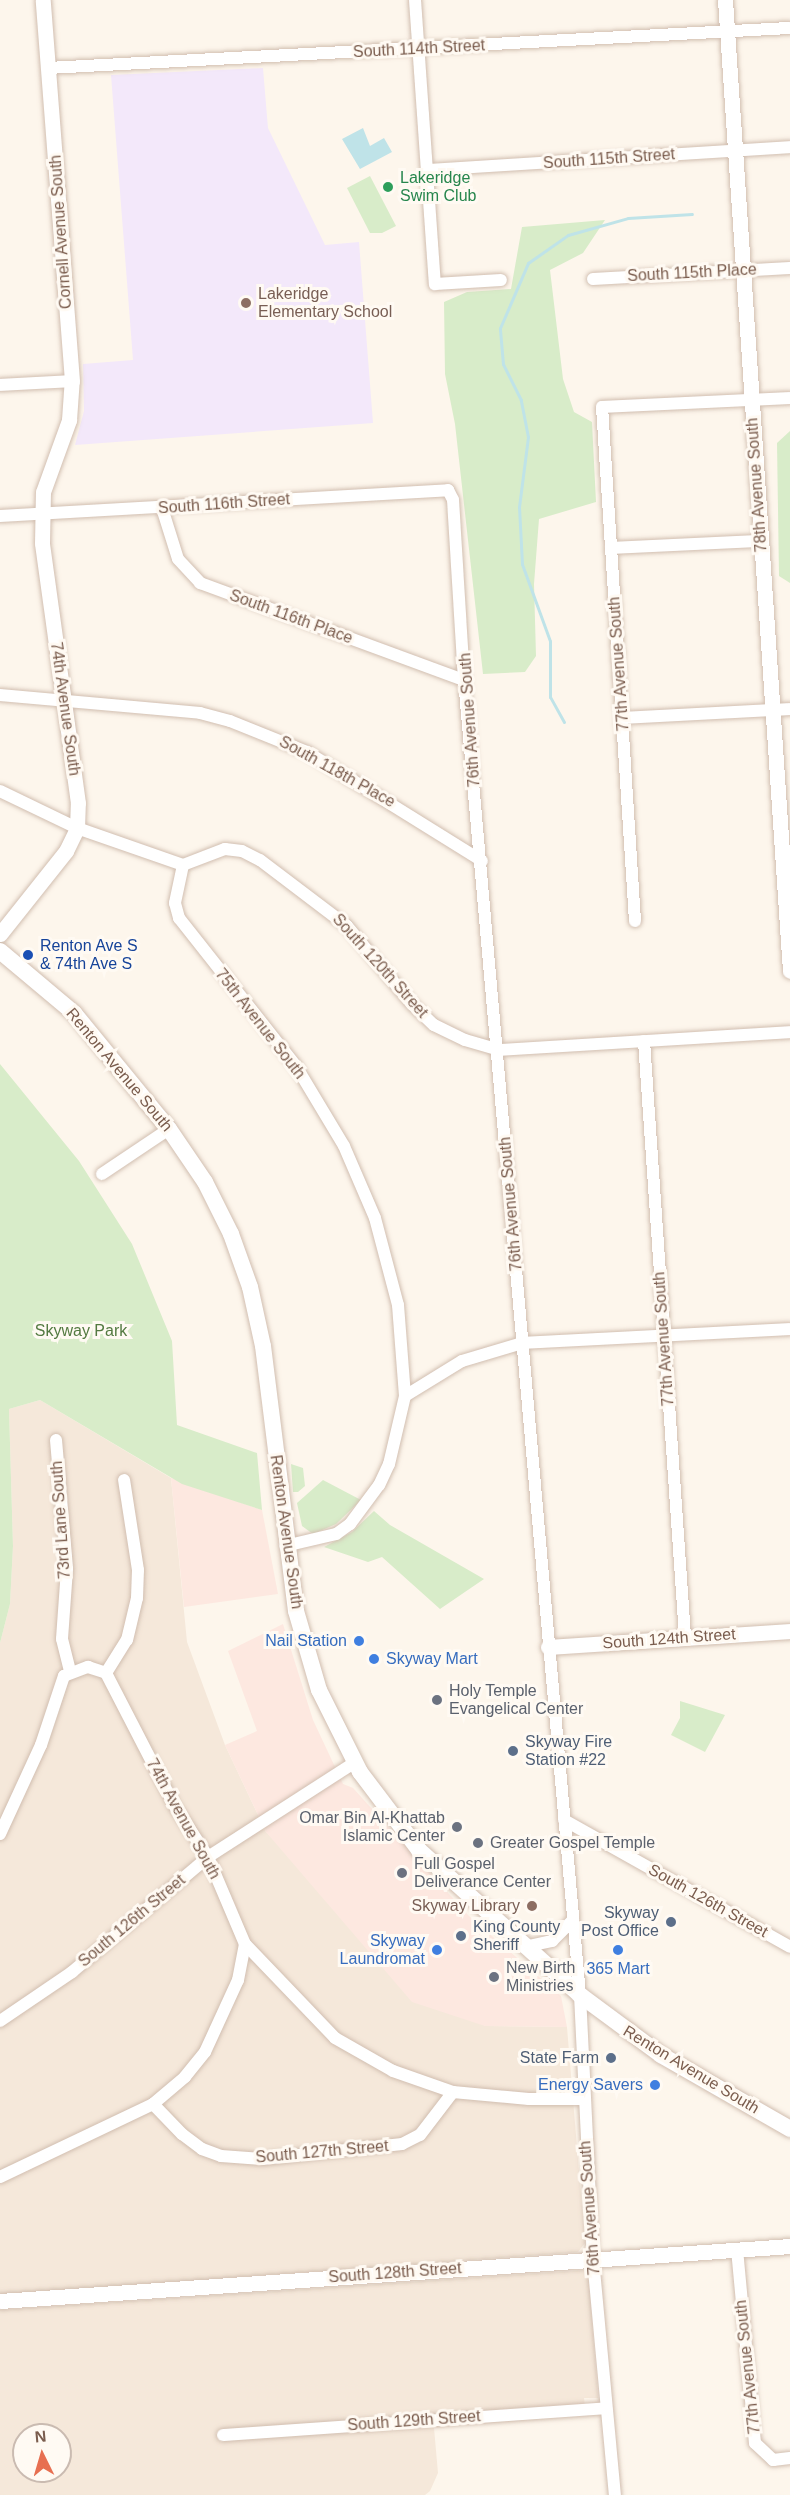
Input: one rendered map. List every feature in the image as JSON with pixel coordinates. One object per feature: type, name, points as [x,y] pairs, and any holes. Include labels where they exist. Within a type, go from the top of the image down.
[{"type":"main road","name":"Renton Avenue South","points":[[0,951],[74,1013],[169,1129],[220,1209],[250,1287],[263,1346],[285,1546],[296,1611],[319,1690],[354,1763],[419,1850],[524,1947],[580,1995],[661,2055],[790,2129]]},
{"type":"street","name":"Cornell Avenue South","points":[[43,0],[72,381],[69,420],[51,461]]},
{"type":"street","points":[[415,0],[435,284],[501,280]]},
{"type":"street","name":"78th Avenue South","points":[[725,0],[741,270],[774,710],[790,970]]},
{"type":"street","name":"South 114th Street","points":[[48,68],[790,28]]},
{"type":"street","name":"South 115th Street","points":[[428,170],[790,147]]},
{"type":"street","name":"South 115th Place","points":[[593,279],[790,268]]},
{"type":"street","points":[[0,385],[72,381]]},
{"type":"street","points":[[751,400],[790,398]]},
{"type":"street","name":"77th Avenue South","points":[[635,921],[602,407],[751,400]]},
{"type":"street","name":"74th Avenue South","points":[[0,934],[66,851],[77,828],[78,803],[62,700],[40,514],[51,461]]},
{"type":"street","name":"South 116th Street","points":[[0,516],[448,489]]},
{"type":"street","name":"76th Avenue South","points":[[448,489],[453,500],[464,680],[499,1050],[522,1343],[580,1995],[583,2099],[593,2259],[615,2495]]},
{"type":"street","name":"South 116th Place","points":[[162,508],[178,559],[200,583],[464,680]]},
{"type":"street","points":[[611,548],[762,541]]},
{"type":"street","name":"South 118th Place","points":[[0,695],[200,713],[264,733],[373,790],[482,861]]},
{"type":"street","points":[[623,718],[790,710]]},
{"type":"street","points":[[0,791],[77,828],[183,865]]},
{"type":"street","name":"South 120th Street","points":[[183,865],[225,849],[242,851],[260,860],[347,926],[412,1004],[434,1024],[454,1036],[499,1050],[790,1032]]},
{"type":"street","name":"75th Avenue South","points":[[183,865],[175,903],[179,918],[296,1066],[344,1146],[375,1218],[398,1305],[405,1396],[389,1464],[369,1502],[336,1534],[285,1546]]},
{"type":"street","name":"77th Avenue South","points":[[644,1041],[685,1637]]},
{"type":"street","points":[[102,1174],[169,1129]]},
{"type":"street","points":[[405,1396],[462,1362],[522,1343],[790,1329]]},
{"type":"street","name":"73rd Lane South","points":[[56,1440],[67,1569],[62,1639],[70,1671]]},
{"type":"street","points":[[0,1834],[41,1745],[59,1685],[70,1671],[88,1666],[106,1672],[127,1640],[137,1598],[138,1570],[124,1480]]},
{"type":"street","name":"South 124th Street","points":[[549,1647],[790,1631]]},
{"type":"street","name":"74th Avenue South","points":[[106,1672],[169,1796],[208,1857],[245,1944]]},
{"type":"street","name":"South 126th Street","points":[[0,2021],[72,1972],[208,1857],[354,1763]]},
{"type":"street","name":"South 126th Street","points":[[564,1820],[790,1947]]},
{"type":"street","points":[[524,1947],[552,1941],[573,1920]]},
{"type":"street","points":[[245,1944],[335,2038],[393,2071],[453,2091],[529,2099],[583,2099]]},
{"type":"street","points":[[0,2177],[153,2104],[185,2077],[205,2052],[238,1980],[245,1944]]},
{"type":"street","name":"South 127th Street","points":[[153,2104],[182,2134],[202,2149],[221,2156],[262,2159],[402,2144],[420,2135],[453,2091]]},
{"type":"street","name":"South 128th Street","points":[[0,2301],[790,2246]]},
{"type":"street","name":"77th Avenue South","points":[[737,2249],[755,2443],[773,2460],[790,2458]]},
{"type":"street","name":"South 129th Street","points":[[223,2435],[606,2408]]},
{"type":"shaded area","name":"Lakeridge Elementary School","points":[[263,68],[268,128],[325,245],[359,242],[373,423],[75,445],[84,411],[83,364],[133,360],[111,75]]},
{"type":"shaded area","points":[[40,1400],[171,1478],[187,1642],[225,1745],[266,1832],[485,2026],[567,2027],[585,2243],[578,2252],[0,2295],[0,1643],[10,1604],[13,1546],[9,1409]]},
{"type":"shaded area","points":[[171,1478],[262,1510],[278,1594],[184,1607]]},
{"type":"shaded area","points":[[283,1624],[313,1720],[343,1784],[353,1788],[469,1916],[561,1996],[567,2027],[485,2026],[412,2002],[266,1832],[225,1745],[257,1731],[228,1651]]},
{"type":"shaded area","points":[[588,2270],[598,2398],[584,2398],[586,2415],[434,2428],[438,2473],[430,2491],[425,2495],[0,2495],[0,2310]]},
{"type":"green space","points":[[370,176],[396,226],[382,233],[370,233],[347,188]]},
{"type":"green space","points":[[605,220],[583,253],[550,270],[563,379],[574,412],[592,422],[596,502],[539,519],[534,584],[536,656],[525,672],[483,674],[455,424],[445,374],[444,302],[467,292],[511,289],[522,227]]},
{"type":"green space","points":[[790,431],[790,583],[779,576],[777,443]]},
{"type":"green space","name":"Skyway Park","points":[[0,1064],[79,1161],[132,1244],[172,1341],[177,1425],[257,1453],[262,1510],[182,1484],[40,1400],[9,1409],[13,1546],[10,1604],[0,1643]]},
{"type":"green space","points":[[291,1464],[303,1468],[305,1486],[298,1492],[293,1492]]},
{"type":"green space","points":[[323,1480],[361,1500],[336,1524],[313,1534],[302,1526],[297,1503]]},
{"type":"green space","points":[[374,1511],[390,1525],[484,1579],[440,1609],[382,1557],[368,1562],[324,1547],[352,1532]]},
{"type":"green space","points":[[680,1701],[725,1715],[705,1752],[671,1735],[680,1718]]},
{"type":"water","points":[[363,128],[370,146],[384,138],[392,152],[360,169],[342,139]]},
{"type":"waterway","points":[[564,722],[550,697],[550,641],[522,564],[519,507],[528,437],[521,400],[503,364],[500,328],[528,263],[568,235],[628,218],[692,214]]},
{"type":"place","name":"Lakeridge Swim Club","points":[[388,187]]},
{"type":"place","name":"Lakeridge Elementary School","points":[[246,303]]},
{"type":"place","name":"Renton Ave S & 74th Ave S","points":[[28,955]]},
{"type":"place","name":"Nail Station","points":[[359,1641]]},
{"type":"place","name":"Skyway Mart","points":[[374,1659]]},
{"type":"place","name":"Holy Temple Evangelical Center","points":[[437,1700]]},
{"type":"place","name":"Skyway Fire Station #22","points":[[513,1751]]},
{"type":"place","name":"Omar Bin Al-Khattab Islamic Center","points":[[457,1827]]},
{"type":"place","name":"Greater Gospel Temple","points":[[478,1843]]},
{"type":"place","name":"Full Gospel Deliverance Center","points":[[402,1873]]},
{"type":"place","name":"Skyway Library","points":[[532,1906]]},
{"type":"place","name":"Skyway Post Office","points":[[671,1922]]},
{"type":"place","name":"King County Sheriff","points":[[461,1936]]},
{"type":"place","name":"Skyway Laundromat","points":[[437,1950]]},
{"type":"place","name":"365 Mart","points":[[618,1950]]},
{"type":"place","name":"New Birth Ministries","points":[[494,1977]]},
{"type":"place","name":"State Farm","points":[[611,2058]]},
{"type":"place","name":"Energy Savers","points":[[655,2085]]}]
